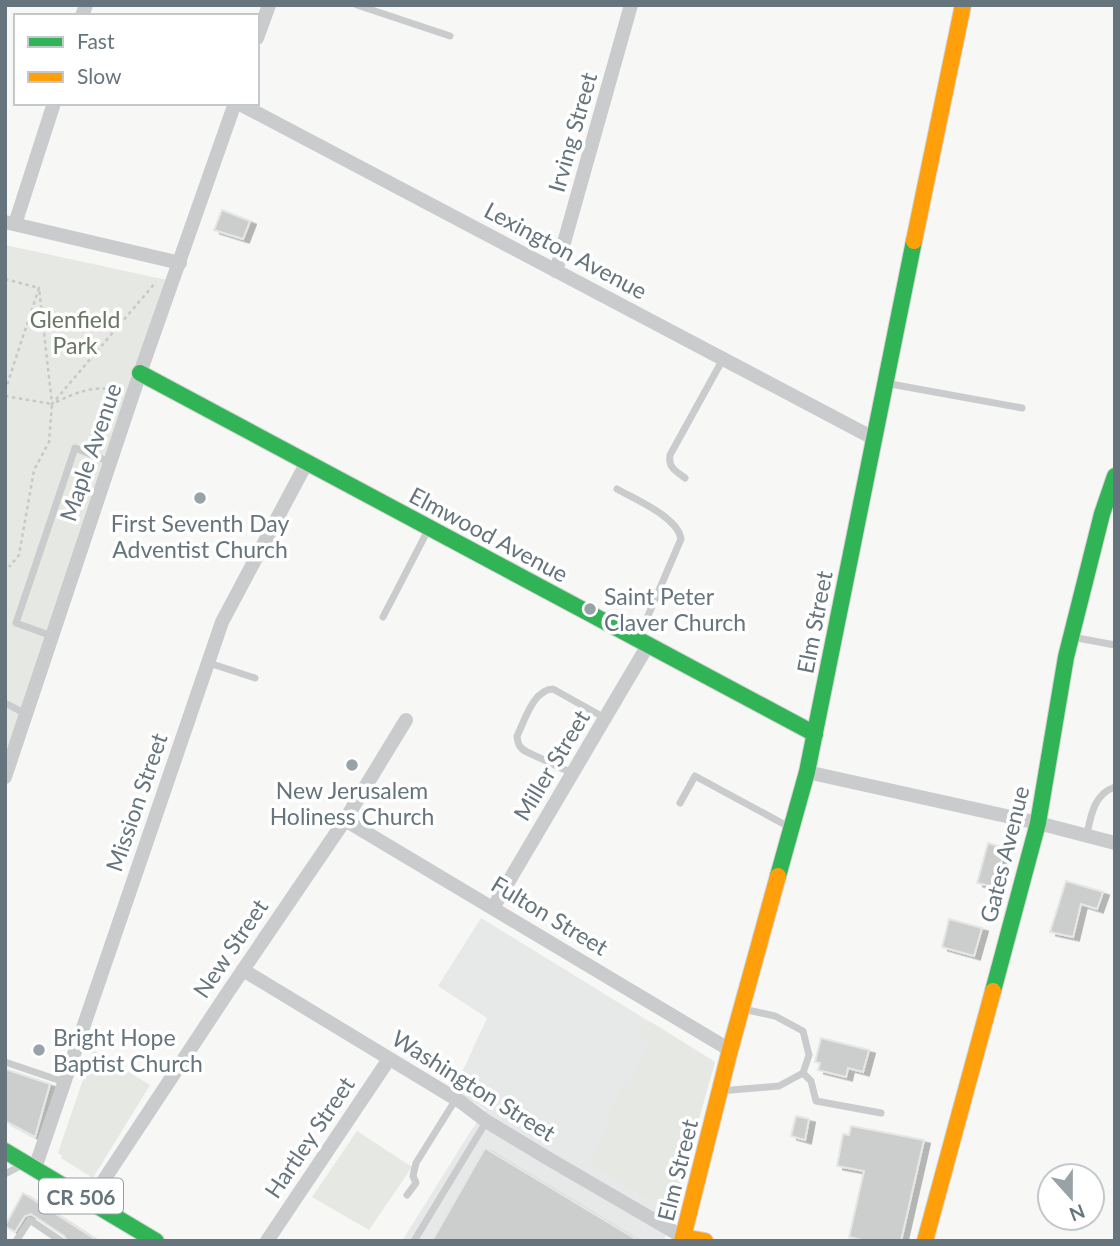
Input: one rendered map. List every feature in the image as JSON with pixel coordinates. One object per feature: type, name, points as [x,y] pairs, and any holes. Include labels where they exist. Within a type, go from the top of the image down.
[{"type":"street","points":[[259,32],[269,5]]},
{"type":"street","name":"Irving Street","points":[[556,271],[631,5]]},
{"type":"street","name":"Elm Street","points":[[683,1239],[730,1050],[807,772],[963,5]]},
{"type":"street","points":[[53,105],[10,223],[180,263]]},
{"type":"street","name":"Maple Avenue","points":[[5,776],[9,753],[26,714],[235,105]]},
{"type":"street","name":"Lexington Avenue","points":[[240,105],[873,438]]},
{"type":"street","name":"Elmwood Avenue","points":[[141,373],[815,734]]},
{"type":"street","name":"Mission Street","points":[[30,1165],[64,1082],[222,622],[307,462]]},
{"type":"street","name":"Gates Avenue","points":[[925,1241],[1038,823],[1071,637],[1102,514],[1115,476]]},
{"type":"street","name":"Miller Street","points":[[493,908],[605,718],[643,642]]},
{"type":"street","name":"New Street","points":[[90,1201],[345,820],[406,720]]},
{"type":"street","points":[[807,772],[1087,834],[1115,843]]},
{"type":"street","name":"Fulton Street","points":[[345,820],[730,1050]]},
{"type":"street","name":"Washington Street","points":[[243,970],[683,1239]]},
{"type":"street","name":"Hartley Street","points":[[267,1241],[389,1059]]},
{"type":"street","name":"CR 506","points":[[5,1152],[156,1241]]},
{"type":"street","points":[[683,1239],[705,1241]]},
{"type":"lane","points":[[357,5],[450,36]]},
{"type":"lane","points":[[685,478],[672,468],[669,463],[670,456],[723,359]]},
{"type":"lane","points":[[884,383],[1022,408]]},
{"type":"lane","points":[[52,636],[16,623],[75,449],[111,462]]},
{"type":"lane","points":[[617,489],[668,519],[680,530],[681,539],[643,642]]},
{"type":"lane","points":[[383,617],[429,528]]},
{"type":"lane","points":[[1071,637],[1115,645]]},
{"type":"lane","points":[[208,662],[255,678]]},
{"type":"lane","points":[[572,773],[520,748],[517,736],[538,695],[553,689],[605,718]]},
{"type":"lane","points":[[5,703],[26,714]]},
{"type":"lane","points":[[680,803],[695,776],[792,828]]},
{"type":"lane","points":[[1087,834],[1092,808],[1105,790],[1115,787]]},
{"type":"lane","points":[[720,1091],[779,1086],[803,1073],[810,1055],[803,1031],[775,1016],[742,1009]]},
{"type":"lane","points":[[5,1062],[64,1082]]},
{"type":"lane","points":[[803,1073],[811,1081],[816,1101],[881,1113]]},
{"type":"lane","points":[[407,1195],[416,1183],[413,1176],[416,1163],[456,1099]]},
{"type":"lane","points":[[414,1241],[486,1121]]},
{"type":"lane","points":[[5,1174],[30,1165]]},
{"type":"lane","points":[[16,1241],[30,1220],[61,1241]]},
{"type":"path","points":[[5,279],[39,288]]},
{"type":"path","points":[[52,404],[158,279]]},
{"type":"path","points":[[5,391],[39,288]]},
{"type":"path","points":[[9,567],[19,555],[34,470],[49,442],[52,404],[39,288]]},
{"type":"path","points":[[5,396],[52,404],[86,388],[110,388],[120,391]]},
{"type":"shaded area","points":[[481,918],[715,1062],[664,1241],[402,1241],[486,1110],[454,1090],[487,1018],[438,986]]},
{"type":"green space","name":"Glenfield Park","points":[[5,245],[167,280],[10,747],[5,746]]},
{"type":"green space","points":[[651,1022],[715,1062],[673,1210],[666,1210],[590,1163],[611,1123],[606,1118],[650,1045],[637,1035],[639,1030]]},
{"type":"green space","points":[[93,1050],[150,1085],[93,1178],[61,1158],[58,1153]]},
{"type":"green space","points":[[357,1131],[412,1167],[369,1230],[312,1197]]},
{"type":"building","points":[[222,210],[250,221],[243,239],[214,230]]},
{"type":"building","points":[[988,843],[1005,848],[995,887],[977,883]]},
{"type":"building","points":[[1066,881],[1103,892],[1097,909],[1081,904],[1073,937],[1050,932]]},
{"type":"building","points":[[949,919],[982,928],[974,956],[942,947]]},
{"type":"building","points":[[821,1038],[869,1050],[863,1072],[848,1068],[846,1077],[818,1070],[820,1063],[815,1062]]},
{"type":"building","points":[[5,1069],[50,1084],[35,1137],[5,1121]]},
{"type":"building","points":[[796,1116],[809,1119],[805,1140],[791,1136]]},
{"type":"building","points":[[851,1126],[924,1140],[901,1241],[866,1241],[849,1237],[864,1171],[837,1166],[843,1134],[849,1135]]},
{"type":"building","points":[[485,1148],[639,1241],[432,1241]]},
{"type":"building","points":[[23,1193],[98,1241],[67,1241],[64,1236],[31,1214],[25,1216],[15,1232],[5,1226]]},
{"type":"traffic: fast","points":[[778,876],[807,772],[914,241]]},
{"type":"traffic: fast","points":[[140,373],[815,734]]},
{"type":"traffic: fast","points":[[993,991],[1038,823],[1066,657],[1102,514],[1115,476]]},
{"type":"traffic: fast","points":[[5,1151],[156,1241]]},
{"type":"traffic: slow","points":[[914,241],[963,5]]},
{"type":"traffic: slow","points":[[682,1241],[730,1050],[778,876]]},
{"type":"traffic: slow","points":[[925,1241],[993,991]]},
{"type":"traffic: slow","points":[[683,1237],[705,1241]]},
{"type":"place","name":"First Seventh Day Adventist Church","points":[[200,498]]},
{"type":"place","name":"Saint Peter Claver Church","points":[[590,609]]},
{"type":"place","name":"New Jerusalem Holiness Church","points":[[352,765]]},
{"type":"place","name":"Bright Hope Baptist Church","points":[[39,1050]]}]
